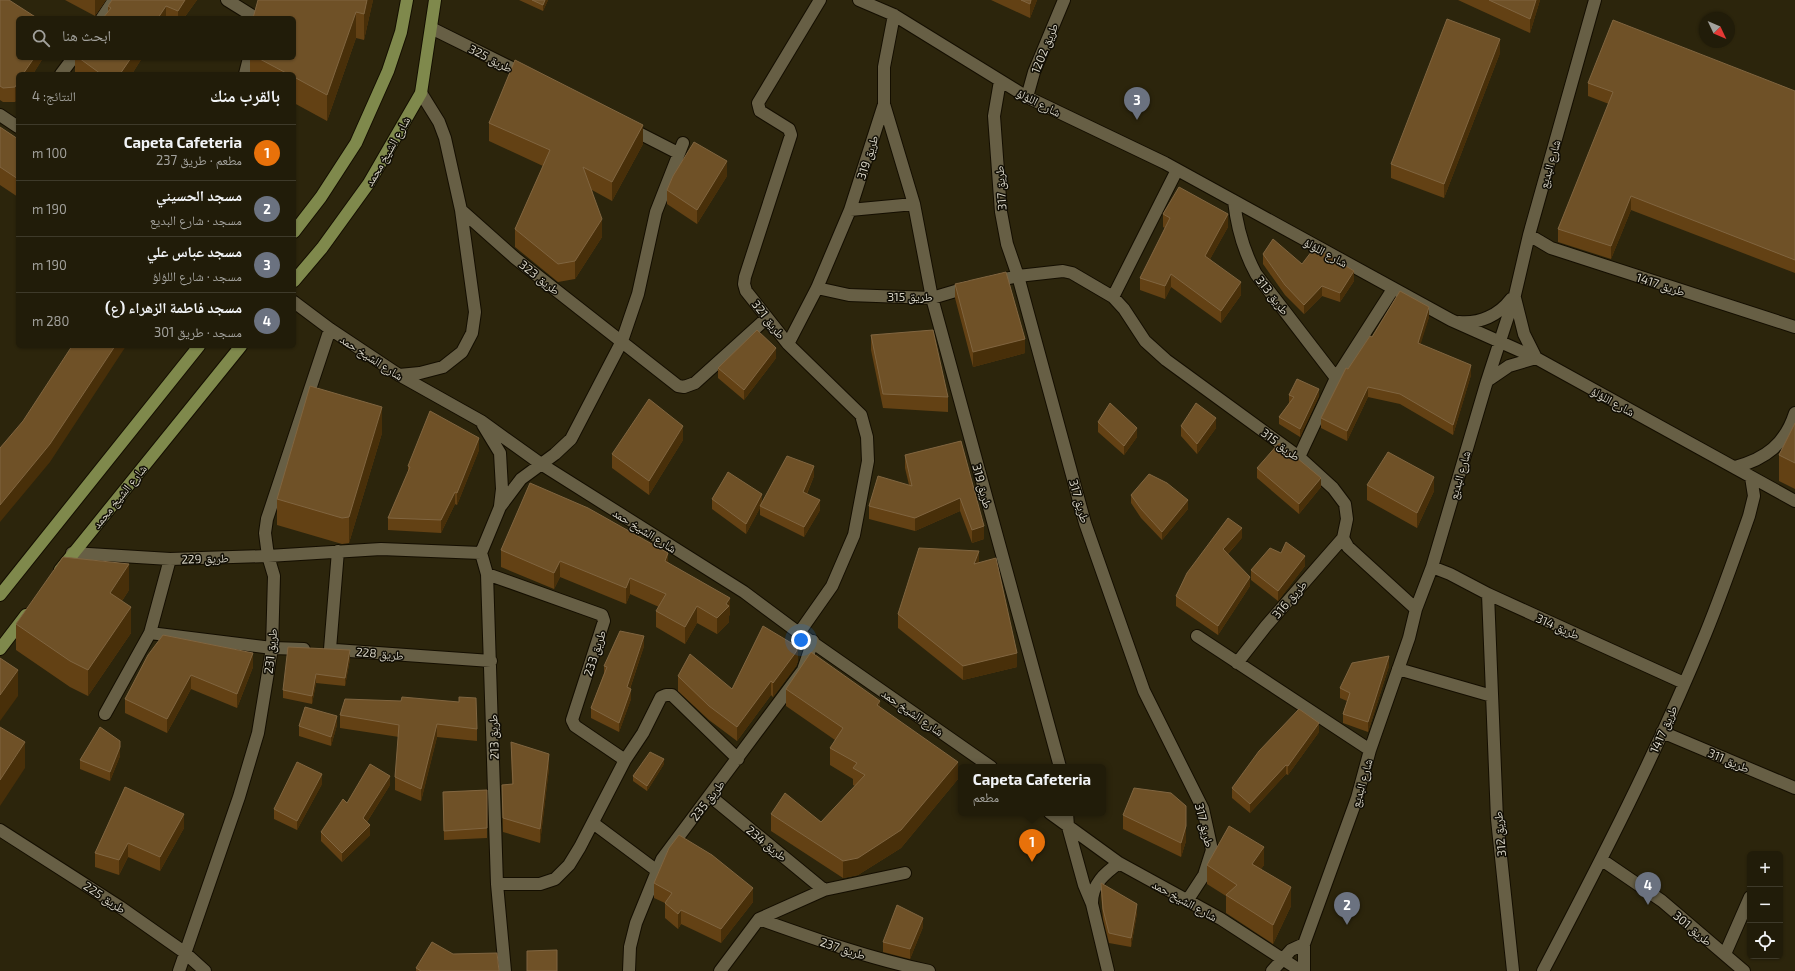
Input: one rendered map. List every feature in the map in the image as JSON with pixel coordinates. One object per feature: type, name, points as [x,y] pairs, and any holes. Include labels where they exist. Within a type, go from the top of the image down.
[{"type":"main road","points":[[296,229],[321,198],[356,144],[388,70],[401,32],[407,0]]},
{"type":"main road","name":"شارع الشيخ محمد","points":[[296,280],[322,248],[369,183],[421,93],[435,0]]},
{"type":"main road","points":[[180,369],[187,348]]},
{"type":"main road","points":[[0,595],[197,348]]},
{"type":"main road","name":"شارع الشيخ محمد","points":[[54,577],[239,348]]},
{"type":"main road","points":[[0,649],[32,607]]},
{"type":"street","points":[[103,16],[114,0]]},
{"type":"street","points":[[227,0],[254,16]]},
{"type":"street","name":"طريق 321","points":[[799,633],[832,586],[854,534],[868,461],[867,437],[860,415],[788,344],[746,291],[744,284],[791,135],[789,129],[760,111],[758,103],[820,0]]},
{"type":"street","name":"شارع اللؤلؤ","points":[[859,0],[894,15],[1027,97],[1177,170],[1451,320],[1536,358],[1795,501]]},
{"type":"street","name":"طريق 1202","points":[[1027,97],[1034,72],[1064,0]]},
{"type":"street","name":"شارع البديع","points":[[1303,971],[1304,944],[1357,798],[1370,750],[1398,669],[1416,609],[1432,567],[1487,381],[1515,295],[1529,235],[1595,0]]},
{"type":"street","points":[[258,16],[261,6]]},
{"type":"street","name":"طريق 319","points":[[894,15],[884,67],[884,104],[914,204],[932,298],[1059,764]]},
{"type":"street","name":"طريق 325","points":[[431,28],[538,82]]},
{"type":"street","points":[[62,72],[72,60]]},
{"type":"street","points":[[246,72],[248,60]]},
{"type":"street","name":"طريق 317","points":[[1000,81],[994,116],[1001,212],[1006,244],[1018,276],[1090,538],[1144,691],[1203,809],[1212,850],[1204,875],[1187,902]]},
{"type":"street","points":[[399,375],[420,373],[443,367],[462,352],[472,333],[475,312],[461,210],[445,138],[439,122],[421,93]]},
{"type":"street","name":"طريق 319","points":[[788,344],[817,288],[850,210],[884,104]]},
{"type":"street","points":[[0,115],[16,126]]},
{"type":"street","points":[[481,553],[500,507],[521,479],[564,447],[571,439],[622,341],[638,294],[656,212],[681,148],[615,121]]},
{"type":"street","points":[[1113,297],[1177,170]]},
{"type":"street","name":"طريق 313","points":[[1234,201],[1240,239],[1256,274],[1336,378]]},
{"type":"street","points":[[850,210],[914,204]]},
{"type":"street","name":"طريق 323","points":[[461,210],[515,258],[678,386],[684,387],[695,384],[768,318]]},
{"type":"street","name":"طريق 1417","points":[[1529,235],[1551,248],[1795,327]]},
{"type":"street","name":"طريق 315","points":[[817,288],[849,295],[932,298],[952,291],[1018,276],[1063,271],[1072,273],[1113,297],[1124,309],[1145,340],[1166,360],[1300,457],[1333,488],[1345,504],[1347,519],[1343,538]]},
{"type":"street","points":[[1300,457],[1336,378],[1393,288]]},
{"type":"street","points":[[1451,320],[1466,322],[1480,321],[1494,316],[1505,307],[1515,295]]},
{"type":"street","points":[[1487,381],[1509,366],[1522,360],[1536,358],[1524,334],[1520,322],[1515,295]]},
{"type":"street","name":"شارع الشيخ حمد","points":[[296,304],[330,329],[399,375],[481,421],[541,464],[744,592],[799,633],[813,641],[987,764]]},
{"type":"street","name":"طريق 231","points":[[179,971],[184,952],[239,797],[258,733],[272,648],[274,576],[268,556],[265,533],[267,519],[330,329]]},
{"type":"street","points":[[1735,468],[1757,459],[1777,446],[1785,437],[1795,413]]},
{"type":"street","points":[[481,421],[500,453],[502,489],[500,507]]},
{"type":"street","name":"طريق 1417","points":[[1543,971],[1602,860],[1662,732],[1705,635],[1749,516],[1754,496],[1750,477]]},
{"type":"street","points":[[1343,538],[1348,547],[1416,609]]},
{"type":"street","name":"طريق 316","points":[[1237,663],[1266,626],[1343,538]]},
{"type":"street","name":"طريق 229","points":[[72,553],[170,559],[268,556],[381,549],[481,553]]},
{"type":"street","points":[[330,649],[338,551]]},
{"type":"street","name":"طريق 213","points":[[481,553],[487,574],[497,884],[505,971]]},
{"type":"street","points":[[105,714],[150,633],[170,559]]},
{"type":"street","name":"طريق 314","points":[[1432,567],[1684,683]]},
{"type":"street","name":"طريق 233","points":[[487,574],[604,617],[604,622],[572,720],[575,726],[625,760]]},
{"type":"street","name":"طريق 312","points":[[1488,594],[1497,819],[1513,971]]},
{"type":"street","name":"طريق 228","points":[[150,633],[272,648],[330,649],[491,661]]},
{"type":"street","points":[[1197,636],[1370,750]]},
{"type":"street","name":"طريق 235","points":[[630,971],[630,948],[636,923],[656,870],[668,849],[710,796],[804,670],[813,641]]},
{"type":"street","points":[[1398,669],[1492,696]]},
{"type":"street","points":[[497,884],[540,884],[555,879],[569,865],[625,760],[643,732],[661,697],[666,694],[672,695],[738,759]]},
{"type":"street","name":"طريق 311","points":[[1662,732],[1795,788]]},
{"type":"street","name":"طريق 234","points":[[710,796],[824,890]]},
{"type":"street","name":"شارع الشيخ حمد","points":[[1054,816],[1119,863],[1187,902],[1221,919],[1303,971]]},
{"type":"street","points":[[1067,816],[1068,827],[1084,885],[1092,904],[1108,971]]},
{"type":"street","points":[[592,823],[656,870]]},
{"type":"street","name":"طريق 225","points":[[0,830],[120,906],[184,952],[205,971]]},
{"type":"street","name":"طريق 301","points":[[1602,860],[1662,900],[1744,971]]},
{"type":"street","points":[[1092,904],[1092,892],[1099,880],[1119,863]]},
{"type":"street","points":[[720,971],[759,919],[824,890],[905,873]]},
{"type":"street","points":[[1725,954],[1747,904]]},
{"type":"street","name":"طريق 237","points":[[759,919],[804,936],[892,963],[929,971]]},
{"type":"street","points":[[1272,971],[1291,950],[1304,944]]},
{"type":"building","points":[[0,0],[9,0],[34,16],[16,16],[16,60],[33,60],[24,72],[16,72],[15,87],[3,88],[0,86]]},
{"type":"building","points":[[112,0],[185,0],[178,11],[166,6],[159,16],[105,16],[111,8],[108,6]]},
{"type":"building","points":[[258,0],[367,0],[364,14],[356,12],[327,95],[296,78],[296,72],[284,72],[262,60],[296,60],[296,16],[254,16]]},
{"type":"building","points":[[532,0],[545,0],[543,5]]},
{"type":"building","points":[[1021,0],[1031,0],[1030,4]]},
{"type":"building","points":[[1489,0],[1536,0],[1530,19]]},
{"type":"building","points":[[1447,19],[1500,39],[1444,184],[1391,164]]},
{"type":"building","points":[[1613,20],[1795,91],[1795,260],[1631,196],[1611,246],[1558,229],[1613,92],[1588,83]]},
{"type":"building","points":[[82,60],[130,60],[121,72],[98,72]]},
{"type":"building","points":[[515,60],[643,125],[612,182],[583,167],[602,219],[575,261],[558,264],[515,229],[550,150],[489,123]]},
{"type":"building","points":[[0,127],[16,138],[16,178],[0,167]]},
{"type":"building","points":[[694,142],[727,161],[697,210],[667,190],[673,176]]},
{"type":"building","points":[[1179,187],[1228,214],[1205,256],[1241,282],[1221,311],[1171,274],[1165,286],[1140,278],[1170,218],[1163,214]]},
{"type":"building","points":[[1273,239],[1302,264],[1315,247],[1354,271],[1340,293],[1322,286],[1304,305],[1285,285],[1263,254]]},
{"type":"building","points":[[1006,272],[1025,339],[973,352],[955,284]]},
{"type":"building","points":[[1400,291],[1429,307],[1418,343],[1471,365],[1453,425],[1400,394],[1368,387],[1347,431],[1321,418],[1346,368],[1348,369],[1370,336],[1372,337]]},
{"type":"building","points":[[757,330],[776,348],[744,390],[718,368]]},
{"type":"building","points":[[933,330],[948,397],[883,394],[871,335]]},
{"type":"building","points":[[71,348],[114,348],[50,444],[0,505],[0,448],[23,421]]},
{"type":"building","points":[[1297,379],[1319,389],[1300,429],[1279,417],[1294,397],[1289,395]]},
{"type":"building","points":[[310,386],[382,407],[349,517],[342,518],[277,499]]},
{"type":"building","points":[[649,399],[683,426],[649,481],[612,454]]},
{"type":"building","points":[[1110,403],[1137,428],[1124,446],[1098,422]]},
{"type":"building","points":[[1196,403],[1216,418],[1197,444],[1181,426]]},
{"type":"building","points":[[430,411],[479,438],[457,493],[455,492],[441,520],[388,518],[410,467],[408,466]]},
{"type":"building","points":[[1795,423],[1795,463],[1779,455]]},
{"type":"building","points":[[961,441],[984,526],[972,530],[960,498],[915,518],[869,506],[878,476],[912,486],[905,455]]},
{"type":"building","points":[[1279,443],[1321,478],[1299,504],[1257,468]]},
{"type":"building","points":[[1388,452],[1434,477],[1417,513],[1367,485]]},
{"type":"building","points":[[787,456],[814,466],[803,492],[820,500],[804,527],[760,506]]},
{"type":"building","points":[[728,472],[762,494],[746,524],[712,499]]},
{"type":"building","points":[[1149,474],[1167,483],[1188,500],[1162,532],[1141,509],[1131,495]]},
{"type":"building","points":[[530,483],[588,508],[668,553],[665,561],[730,598],[726,604],[729,606],[717,618],[697,606],[685,627],[656,611],[666,594],[630,578],[626,588],[560,561],[554,573],[501,550]]},
{"type":"building","points":[[1228,518],[1242,528],[1223,549],[1250,577],[1218,626],[1176,596],[1187,573]]},
{"type":"building","points":[[1286,542],[1305,556],[1278,591],[1251,570],[1270,548],[1281,553]]},
{"type":"building","points":[[919,548],[979,551],[974,564],[996,558],[1017,653],[963,666],[898,614]]},
{"type":"building","points":[[63,557],[129,564],[110,593],[131,607],[88,670],[70,661],[16,624]]},
{"type":"building","points":[[763,626],[798,647],[796,652],[773,683],[771,681],[737,727],[709,706],[678,676],[690,654],[732,689]]},
{"type":"building","points":[[620,631],[644,636],[627,687],[631,689],[619,723],[591,708],[607,667],[604,666]]},
{"type":"building","points":[[163,635],[253,653],[237,694],[191,675],[167,719],[125,699],[148,655]]},
{"type":"building","points":[[288,647],[350,650],[345,678],[316,674],[312,696],[283,690]]},
{"type":"building","points":[[811,652],[880,701],[877,705],[958,762],[901,830],[858,858],[843,861],[771,814],[785,793],[821,822],[865,775],[853,768],[857,763],[830,748],[843,728],[786,689]]},
{"type":"building","points":[[1389,656],[1368,722],[1343,714],[1350,693],[1340,688],[1352,663]]},
{"type":"building","points":[[0,658],[18,670],[0,695]]},
{"type":"building","points":[[402,697],[459,702],[459,697],[476,698],[477,729],[437,724],[421,789],[395,777],[399,725],[340,715],[345,699],[401,701]]},
{"type":"building","points":[[305,707],[337,716],[331,737],[299,726]]},
{"type":"building","points":[[1299,709],[1319,723],[1288,766],[1286,765],[1250,804],[1232,788],[1259,751]]},
{"type":"building","points":[[0,727],[25,742],[0,780]]},
{"type":"building","points":[[100,727],[120,741],[120,747],[110,772],[80,760]]},
{"type":"building","points":[[511,742],[549,754],[540,829],[503,818],[502,785],[513,784]]},
{"type":"building","points":[[650,752],[664,759],[647,786],[633,776]]},
{"type":"building","points":[[297,762],[322,774],[297,821],[274,809]]},
{"type":"building","points":[[370,764],[390,776],[363,818],[370,825],[342,853],[321,832],[343,799],[347,803]]},
{"type":"building","points":[[125,787],[184,814],[160,857],[128,843],[119,860],[95,853]]},
{"type":"building","points":[[1134,788],[1171,793],[1186,806],[1186,826],[1181,843],[1123,815]]},
{"type":"building","points":[[487,790],[487,828],[444,831],[443,792]]},
{"type":"building","points":[[1229,826],[1264,847],[1252,864],[1291,887],[1273,925],[1226,895],[1237,885],[1207,865]]},
{"type":"building","points":[[679,835],[712,855],[753,888],[721,929],[681,910],[678,914],[665,903],[672,893],[654,883],[669,848]]},
{"type":"building","points":[[1101,883],[1137,904],[1131,938],[1109,933],[1103,909]]},
{"type":"building","points":[[897,905],[923,918],[910,949],[883,942]]},
{"type":"building","points":[[432,942],[453,954],[497,953],[499,971],[421,971],[416,968]]},
{"type":"building","points":[[557,950],[557,971],[527,971],[527,951]]},
{"type":"place","name":"مسجد عباس علي","points":[[1137,120]]},
{"type":"place","name":"Capeta Cafeteria","points":[[1032,862]]},
{"type":"place","name":"مسجد فاطمة الزهراء (ع)","points":[[1648,905]]},
{"type":"place","name":"مسجد الحسيني","points":[[1347,925]]}]
